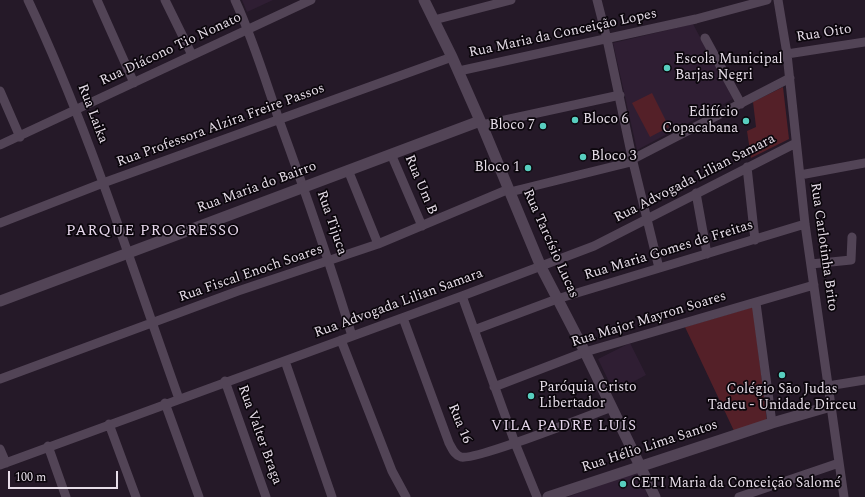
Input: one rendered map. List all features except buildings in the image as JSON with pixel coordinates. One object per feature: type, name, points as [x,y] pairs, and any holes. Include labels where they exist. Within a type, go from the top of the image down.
[{"type":"street","name":"Rua Laika","points":[[28,0],[52,50],[77,110],[179,399]]},
{"type":"street","points":[[97,0],[134,83]]},
{"type":"street","points":[[165,0],[192,55]]},
{"type":"street","name":"Rua Tijuca","points":[[235,0],[249,29],[304,186],[330,262],[352,336]]},
{"type":"street","name":"Rua Diácono Tio Nonato","points":[[0,145],[20,137],[310,0]]},
{"type":"street","name":"Rua Tarcísio Lucas","points":[[424,0],[459,71],[541,267],[585,352],[655,497]]},
{"type":"street","points":[[434,20],[511,0]]},
{"type":"street","points":[[597,0],[608,39],[632,161],[659,268]]},
{"type":"street","name":"Rua Maria da Conceição Lopes","points":[[459,71],[696,19],[767,0]]},
{"type":"street","name":"Rua Carlotinha Brito","points":[[778,0],[790,78],[805,224],[844,497]]},
{"type":"street","points":[[706,38],[741,104]]},
{"type":"street","name":"Rua Oito","points":[[787,54],[865,42]]},
{"type":"street","name":"Rua Professora Alzira Freire Passos","points":[[0,223],[103,183],[452,57]]},
{"type":"street","name":"Rua Fiscal Enoch Soares","points":[[0,379],[238,291],[330,262],[510,191],[632,161],[790,78]]},
{"type":"street","points":[[0,92],[20,137]]},
{"type":"street","name":"Rua Maria do Bairro","points":[[0,301],[304,186],[481,123],[620,95]]},
{"type":"street","name":"Rua Advogada Lilian Samara","points":[[3,464],[48,446],[403,318],[594,246],[796,143]]},
{"type":"street","name":"Rua Um B","points":[[391,154],[422,226]]},
{"type":"street","points":[[800,175],[865,163]]},
{"type":"street","points":[[747,167],[755,240]]},
{"type":"street","points":[[348,170],[378,244]]},
{"type":"street","points":[[696,193],[707,254]]},
{"type":"street","name":"Rua Maria Gomes de Freitas","points":[[474,330],[557,299],[805,224]]},
{"type":"street","points":[[811,264],[852,260],[852,237]]},
{"type":"street","name":"Rua Major Mayron Soares","points":[[494,387],[585,352],[814,285]]},
{"type":"street","points":[[462,296],[494,387],[537,497]]},
{"type":"street","points":[[756,303],[772,423]]},
{"type":"street","name":"Rua 16","points":[[403,318],[449,443],[456,454],[461,457],[469,457],[515,443],[612,407]]},
{"type":"street","points":[[342,340],[392,471],[397,488],[397,497]]},
{"type":"street","points":[[285,361],[332,497]]},
{"type":"street","points":[[828,386],[865,380]]},
{"type":"street","name":"Rua Valter Braga","points":[[225,382],[266,497]]},
{"type":"street","points":[[165,404],[199,497]]},
{"type":"street","name":"Rua Hélio Lima Santos","points":[[548,497],[772,423],[831,406]]},
{"type":"street","points":[[109,424],[136,497]]},
{"type":"street","points":[[48,446],[66,497]]},
{"type":"street","points":[[0,449],[3,464]]},
{"type":"street","points":[[739,497],[839,463]]},
{"type":"street","points":[[392,471],[406,497]]},
{"type":"shaded area","points":[[242,0],[273,0],[247,12]]},
{"type":"shaded area","name":"Escola Municipal Barjas Negri","points":[[693,24],[733,99],[637,150],[613,43]]},
{"type":"shaded area","points":[[783,87],[789,139],[751,158],[747,131],[756,127],[753,102]]},
{"type":"shaded area","points":[[652,93],[669,127],[650,137],[632,103]]},
{"type":"shaded area","points":[[753,307],[767,422],[735,433],[685,327]]},
{"type":"shaded area","points":[[630,343],[646,375],[614,392],[598,359]]},
{"type":"shaded area","name":"CETI Maria da Conceição Salomé","points":[[638,470],[648,497],[568,497]]},
{"type":"place","name":"Escola Municipal Barjas Negri","points":[[667,68]]},
{"type":"place","name":"Bloco 6","points":[[575,120]]},
{"type":"place","name":"Edifício Copacabana","points":[[746,121]]},
{"type":"place","name":"Bloco 7","points":[[543,126]]},
{"type":"place","name":"Bloco 3","points":[[583,157]]},
{"type":"place","name":"Bloco 1","points":[[528,168]]},
{"type":"place","name":"Colégio São Judas Tadeu - Unidade Dirceu","points":[[782,375]]},
{"type":"place","name":"Paróquia Cristo Libertador","points":[[531,396]]},
{"type":"place","name":"CETI Maria da Conceição Salomé","points":[[623,484]]},
{"type":"district","name":"PARQUE PROGRESSO","points":[[153,232]]},
{"type":"district","name":"VILA PADRE LUÍS","points":[[564,427]]}]
